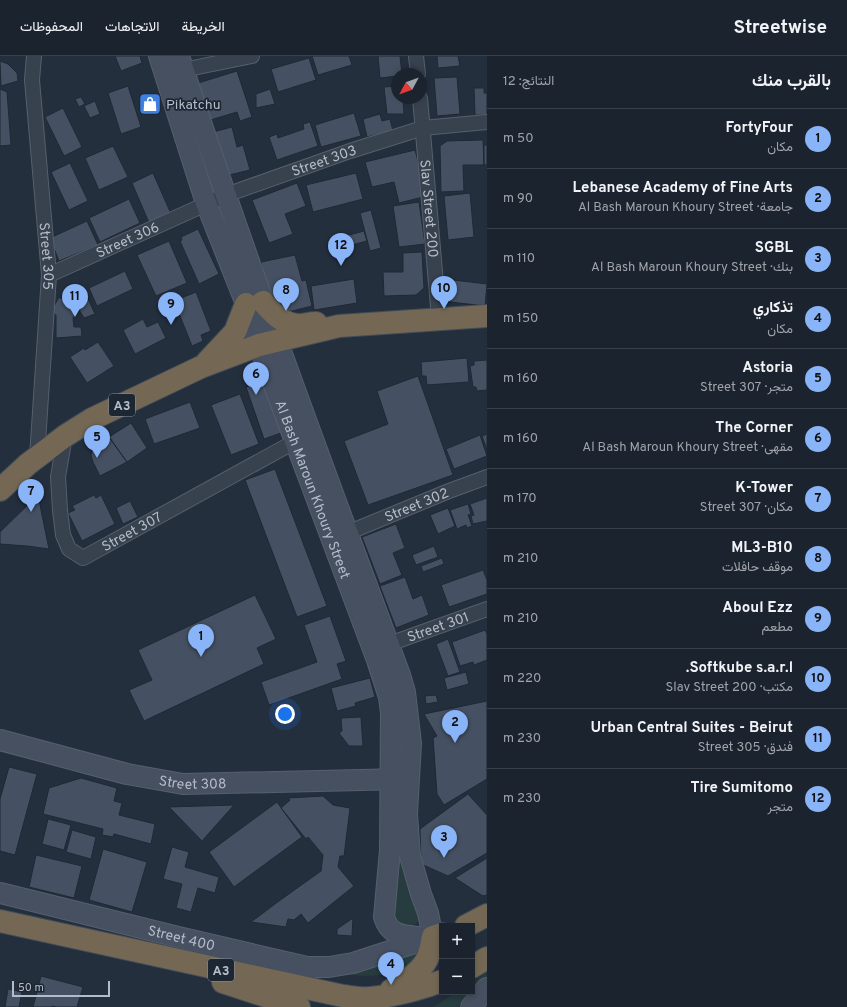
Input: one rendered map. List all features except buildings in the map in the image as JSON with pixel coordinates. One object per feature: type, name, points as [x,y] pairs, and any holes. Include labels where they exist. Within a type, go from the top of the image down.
[{"type":"highway","points":[[201,367],[235,332],[254,303],[291,324],[320,323],[338,326]]},
{"type":"highway","name":"A3","points":[[0,490],[37,457],[65,436],[92,419],[201,367],[268,342],[338,326],[439,318],[487,316]]},
{"type":"highway","points":[[0,908],[30,927]]},
{"type":"highway","points":[[472,923],[487,915]]},
{"type":"highway","name":"A3","points":[[0,920],[336,995],[364,998],[382,997],[439,981]]},
{"type":"highway","points":[[382,997],[412,976],[424,965],[435,936]]},
{"type":"highway","points":[[168,958],[196,972],[262,996],[299,1007]]},
{"type":"highway","points":[[475,965],[487,958]]},
{"type":"main road","name":"Al Bash Maroun Khoury Street","points":[[159,56],[206,203],[254,303]]},
{"type":"main road","name":"Al Bash Maroun Khoury Street","points":[[181,63],[226,195],[254,303],[268,342],[347,533],[389,644],[405,692],[411,743],[400,779],[384,912],[386,922],[392,931],[401,935],[435,936],[410,856],[407,814],[400,779],[386,687],[296,441],[268,342]]},
{"type":"main road","name":"Street 308","points":[[0,740],[127,774],[183,784],[400,779]]},
{"type":"main road","name":"Street 400","points":[[0,893],[307,967],[329,967],[353,963],[435,936]]},
{"type":"main road","points":[[471,1007],[487,988]]},
{"type":"street","name":"Street 305","points":[[34,56],[32,80],[49,275],[37,457]]},
{"type":"street","points":[[181,63],[252,56]]},
{"type":"street","points":[[416,56],[417,68]]},
{"type":"street","name":"Slav Street 200","points":[[421,104],[439,318]]},
{"type":"street","name":"Street 303","points":[[206,203],[350,151],[423,128],[487,122]]},
{"type":"street","name":"Street 306","points":[[49,275],[206,203]]},
{"type":"street","name":"Street 307","points":[[65,436],[58,477],[63,535],[69,549],[83,558],[296,441]]},
{"type":"street","name":"Street 302","points":[[347,533],[487,477]]},
{"type":"street","name":"Street 301","points":[[389,644],[487,609]]},
{"type":"green space","points":[[403,806],[419,911],[419,920],[413,927],[395,925],[393,905],[399,876]]},
{"type":"green space","points":[[429,945],[425,956],[399,974],[365,976],[316,973]]},
{"type":"green space","points":[[487,972],[487,978],[475,990],[475,981]]},
{"type":"green space","points":[[452,995],[470,995],[458,1007],[433,1007]]},
{"type":"place","name":"Pikatchu","points":[[150,104]]},
{"type":"place","name":"Tire Sumitomo","points":[[341,266]]},
{"type":"place","name":"Softkube s.a.r.l.","points":[[444,309]]},
{"type":"place","name":"ML3-B10","points":[[286,311]]},
{"type":"place","name":"Urban Central Suites - Beirut","points":[[75,317]]},
{"type":"place","name":"Aboul Ezz","points":[[171,325]]},
{"type":"place","name":"The Corner","points":[[256,395]]},
{"type":"place","name":"Astoria","points":[[97,458]]},
{"type":"place","name":"K-Tower","points":[[31,512]]},
{"type":"place","name":"FortyFour","points":[[201,657]]},
{"type":"place","name":"Lebanese Academy of Fine Arts","points":[[455,743]]},
{"type":"place","name":"SGBL","points":[[444,858]]},
{"type":"place","name":"تذكاري","points":[[391,985]]}]
